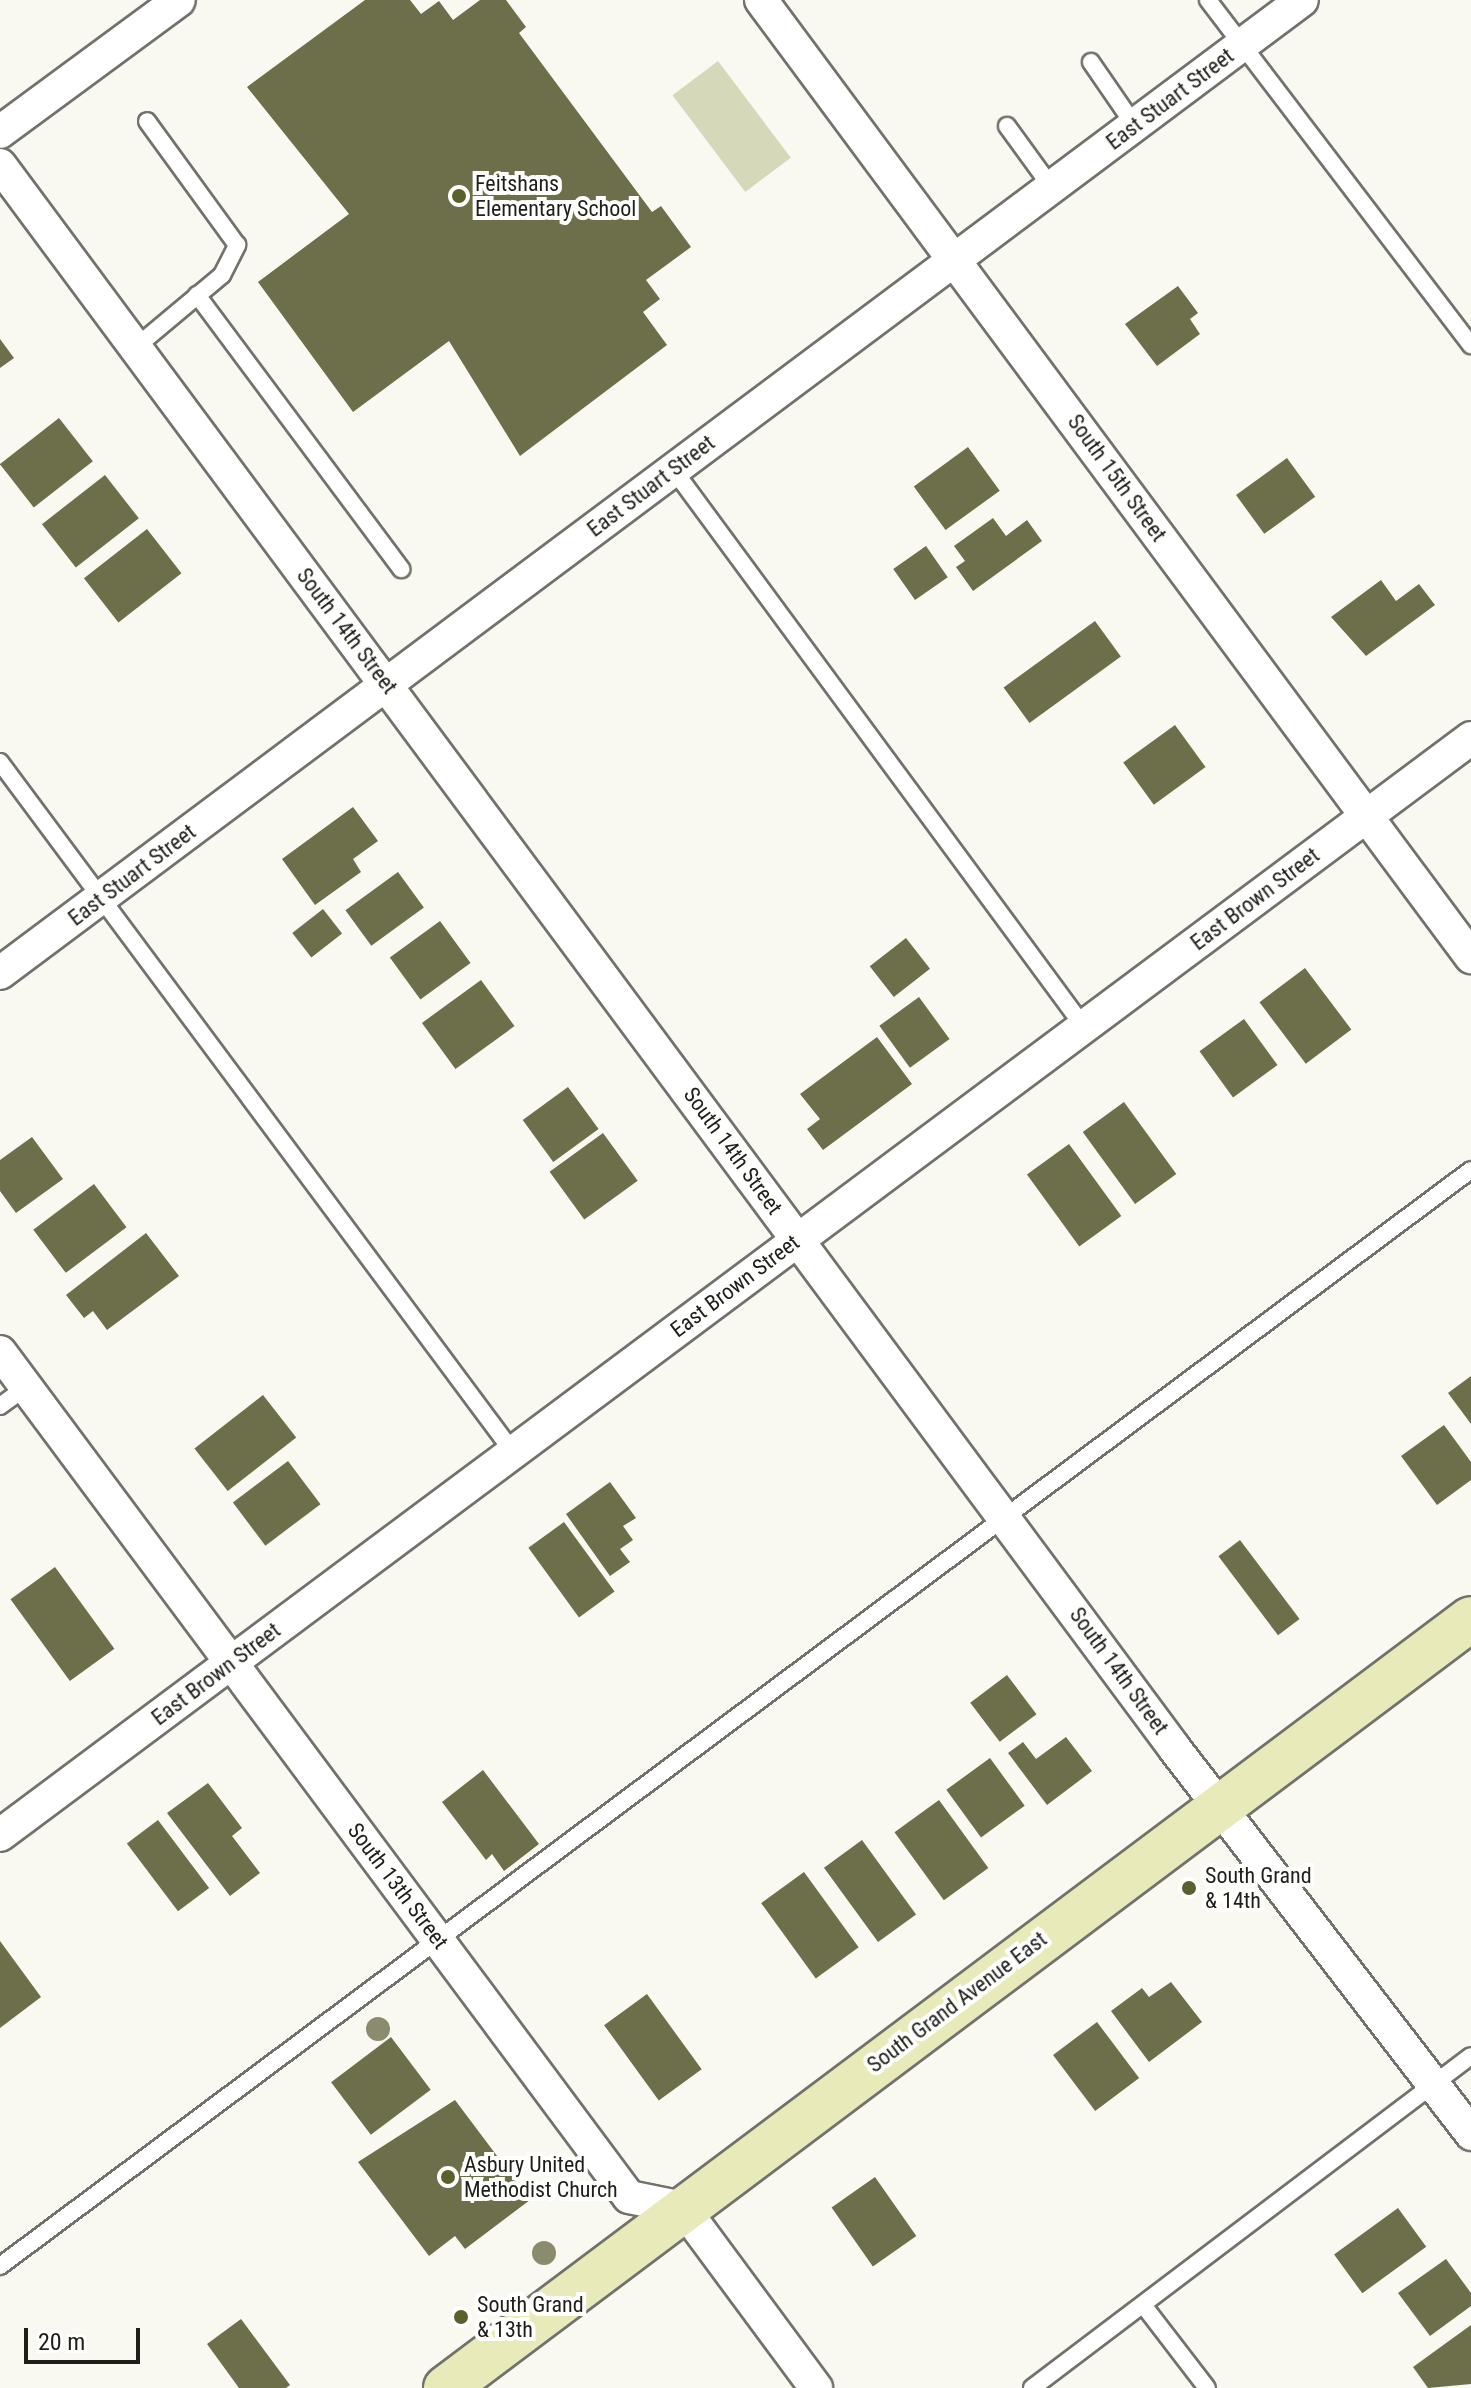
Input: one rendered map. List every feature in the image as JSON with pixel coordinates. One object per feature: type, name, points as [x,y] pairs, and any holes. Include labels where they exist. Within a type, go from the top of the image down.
[{"type":"main road","name":"South Grand Avenue East","points":[[446,2388],[1471,1619]]},
{"type":"street","points":[[0,132],[179,0]]},
{"type":"street","name":"South 15th Street","points":[[761,0],[1471,957]]},
{"type":"street","name":"East Stuart Street","points":[[0,973],[1302,0]]},
{"type":"street","name":"South 14th Street","points":[[0,165],[1219,1806],[1471,2134]]},
{"type":"street","name":"East Brown Street","points":[[0,1835],[1471,738]]},
{"type":"street","name":"South 13th Street","points":[[0,1352],[629,2197],[683,2208]]},
{"type":"street","points":[[683,2208],[816,2388]]},
{"type":"lane","points":[[1208,0],[1471,345]]},
{"type":"lane","points":[[1091,62],[1135,126]]},
{"type":"lane","points":[[136,347],[222,275],[237,245],[147,121]]},
{"type":"lane","points":[[1007,126],[1052,188]]},
{"type":"lane","points":[[197,295],[401,569]]},
{"type":"lane","points":[[673,469],[1084,1027]]},
{"type":"lane","points":[[0,762],[513,1452]]},
{"type":"lane","points":[[0,2266],[1471,1170]]},
{"type":"lane","points":[[0,1406],[26,1387]]},
{"type":"lane","points":[[1032,2388],[1471,2056]]},
{"type":"lane","points":[[1144,2306],[1207,2388]]},
{"type":"green space","points":[[718,61],[791,158],[745,192],[672,95]]},
{"type":"building","points":[[365,0],[410,0],[421,14],[439,1],[453,20],[480,0],[506,0],[526,27],[519,33],[652,212],[661,206],[691,247],[646,280],[660,299],[643,312],[667,345],[520,456],[449,341],[353,412],[258,282],[349,214],[247,87]]},
{"type":"building","points":[[1178,286],[1198,313],[1190,319],[1200,334],[1157,366],[1125,324]]},
{"type":"building","points":[[0,339],[14,358],[0,368]]},
{"type":"building","points":[[59,418],[93,461],[34,508],[0,464]]},
{"type":"building","points":[[968,447],[1000,491],[946,530],[914,486]]},
{"type":"building","points":[[1287,458],[1315,497],[1264,534],[1236,495]]},
{"type":"building","points":[[105,475],[139,518],[76,568],[42,524]]},
{"type":"building","points":[[993,518],[1006,536],[1027,520],[1042,541],[973,591],[956,567],[965,561],[954,546]]},
{"type":"building","points":[[147,529],[181,573],[118,622],[84,578]]},
{"type":"building","points":[[926,546],[948,577],[915,600],[893,569]]},
{"type":"building","points":[[1381,580],[1396,601],[1419,584],[1435,605],[1366,656],[1331,617]]},
{"type":"building","points":[[1095,621],[1121,657],[1029,723],[1004,687]]},
{"type":"building","points":[[1175,725],[1206,767],[1154,805],[1123,763]]},
{"type":"building","points":[[353,807],[378,841],[353,859],[361,872],[315,905],[282,859]]},
{"type":"building","points":[[398,872],[424,908],[371,946],[345,910]]},
{"type":"building","points":[[323,909],[342,933],[311,957],[292,933]]},
{"type":"building","points":[[440,921],[471,963],[420,1000],[390,957]]},
{"type":"building","points":[[906,938],[930,969],[894,997],[870,966]]},
{"type":"building","points":[[1305,968],[1351,1029],[1306,1064],[1259,1002]]},
{"type":"building","points":[[481,980],[515,1026],[455,1069],[422,1023]]},
{"type":"building","points":[[919,997],[950,1039],[910,1068],[879,1026]]},
{"type":"building","points":[[1244,1019],[1278,1065],[1233,1097],[1200,1051]]},
{"type":"building","points":[[877,1037],[912,1084],[823,1150],[807,1129],[820,1119],[800,1094]]},
{"type":"building","points":[[568,1087],[599,1129],[553,1162],[523,1120]]},
{"type":"building","points":[[1124,1102],[1176,1174],[1135,1204],[1083,1132]]},
{"type":"building","points":[[603,1133],[638,1181],[584,1220],[550,1172]]},
{"type":"building","points":[[32,1137],[63,1179],[16,1213],[0,1191],[0,1160]]},
{"type":"building","points":[[1069,1144],[1121,1216],[1079,1247],[1027,1175]]},
{"type":"building","points":[[94,1184],[126,1227],[66,1273],[33,1230]]},
{"type":"building","points":[[146,1233],[179,1276],[107,1330],[93,1311],[84,1318],[66,1295]]},
{"type":"building","points":[[1471,1376],[1471,1424],[1448,1393]]},
{"type":"building","points":[[263,1395],[296,1438],[228,1491],[194,1449]]},
{"type":"building","points":[[1444,1425],[1471,1462],[1471,1480],[1437,1505],[1401,1456]]},
{"type":"building","points":[[288,1461],[320,1504],[265,1546],[233,1503]]},
{"type":"building","points":[[610,1482],[636,1518],[623,1526],[633,1540],[620,1549],[630,1562],[610,1576],[566,1514]]},
{"type":"building","points":[[564,1522],[615,1592],[579,1617],[528,1548]]},
{"type":"building","points":[[1240,1540],[1300,1619],[1278,1635],[1218,1556]]},
{"type":"building","points":[[55,1567],[114,1649],[70,1681],[11,1599]]},
{"type":"building","points":[[1007,1675],[1036,1714],[1000,1742],[970,1703]]},
{"type":"building","points":[[1066,1737],[1092,1771],[1047,1805],[1008,1753],[1023,1742],[1036,1759]]},
{"type":"building","points":[[990,1758],[1025,1806],[981,1837],[946,1790]]},
{"type":"building","points":[[483,1770],[539,1844],[504,1871],[492,1854],[486,1860],[442,1802]]},
{"type":"building","points":[[208,1783],[242,1828],[232,1836],[260,1873],[230,1896],[167,1813]]},
{"type":"building","points":[[939,1800],[988,1868],[944,1900],[895,1832]]},
{"type":"building","points":[[158,1820],[209,1888],[178,1911],[127,1843]]},
{"type":"building","points":[[862,1840],[916,1914],[878,1942],[824,1868]]},
{"type":"building","points":[[804,1872],[859,1947],[816,1978],[761,1903]]},
{"type":"building","points":[[0,1941],[41,1997],[0,2028]]},
{"type":"building","points":[[1171,1982],[1202,2022],[1149,2062],[1111,2011],[1142,1988],[1149,1997]]},
{"type":"building","points":[[647,1994],[702,2069],[659,2100],[604,2025]]},
{"type":"building","points":[[1097,2022],[1139,2078],[1095,2111],[1053,2055]]},
{"type":"building","points":[[391,2037],[431,2090],[371,2135],[331,2082]]},
{"type":"building","points":[[455,2100],[530,2200],[465,2249],[455,2236],[429,2256],[358,2162]]},
{"type":"building","points":[[875,2177],[916,2236],[873,2266],[832,2207]]},
{"type":"building","points":[[1398,2208],[1426,2247],[1362,2293],[1334,2254]]},
{"type":"building","points":[[1446,2259],[1471,2293],[1471,2306],[1430,2336],[1398,2293]]},
{"type":"building","points":[[241,2319],[290,2385],[286,2388],[239,2388],[207,2344]]},
{"type":"building","points":[[1471,2325],[1471,2384],[1428,2388],[1413,2367]]},
{"type":"place","name":"Feitshans Elementary School","points":[[459,196]]},
{"type":"place","name":"South Grand & 14th","points":[[1189,1888]]},
{"type":"place","name":"Asbury United Methodist Church","points":[[448,2177]]},
{"type":"place","name":"South Grand & 13th","points":[[461,2317]]}]
